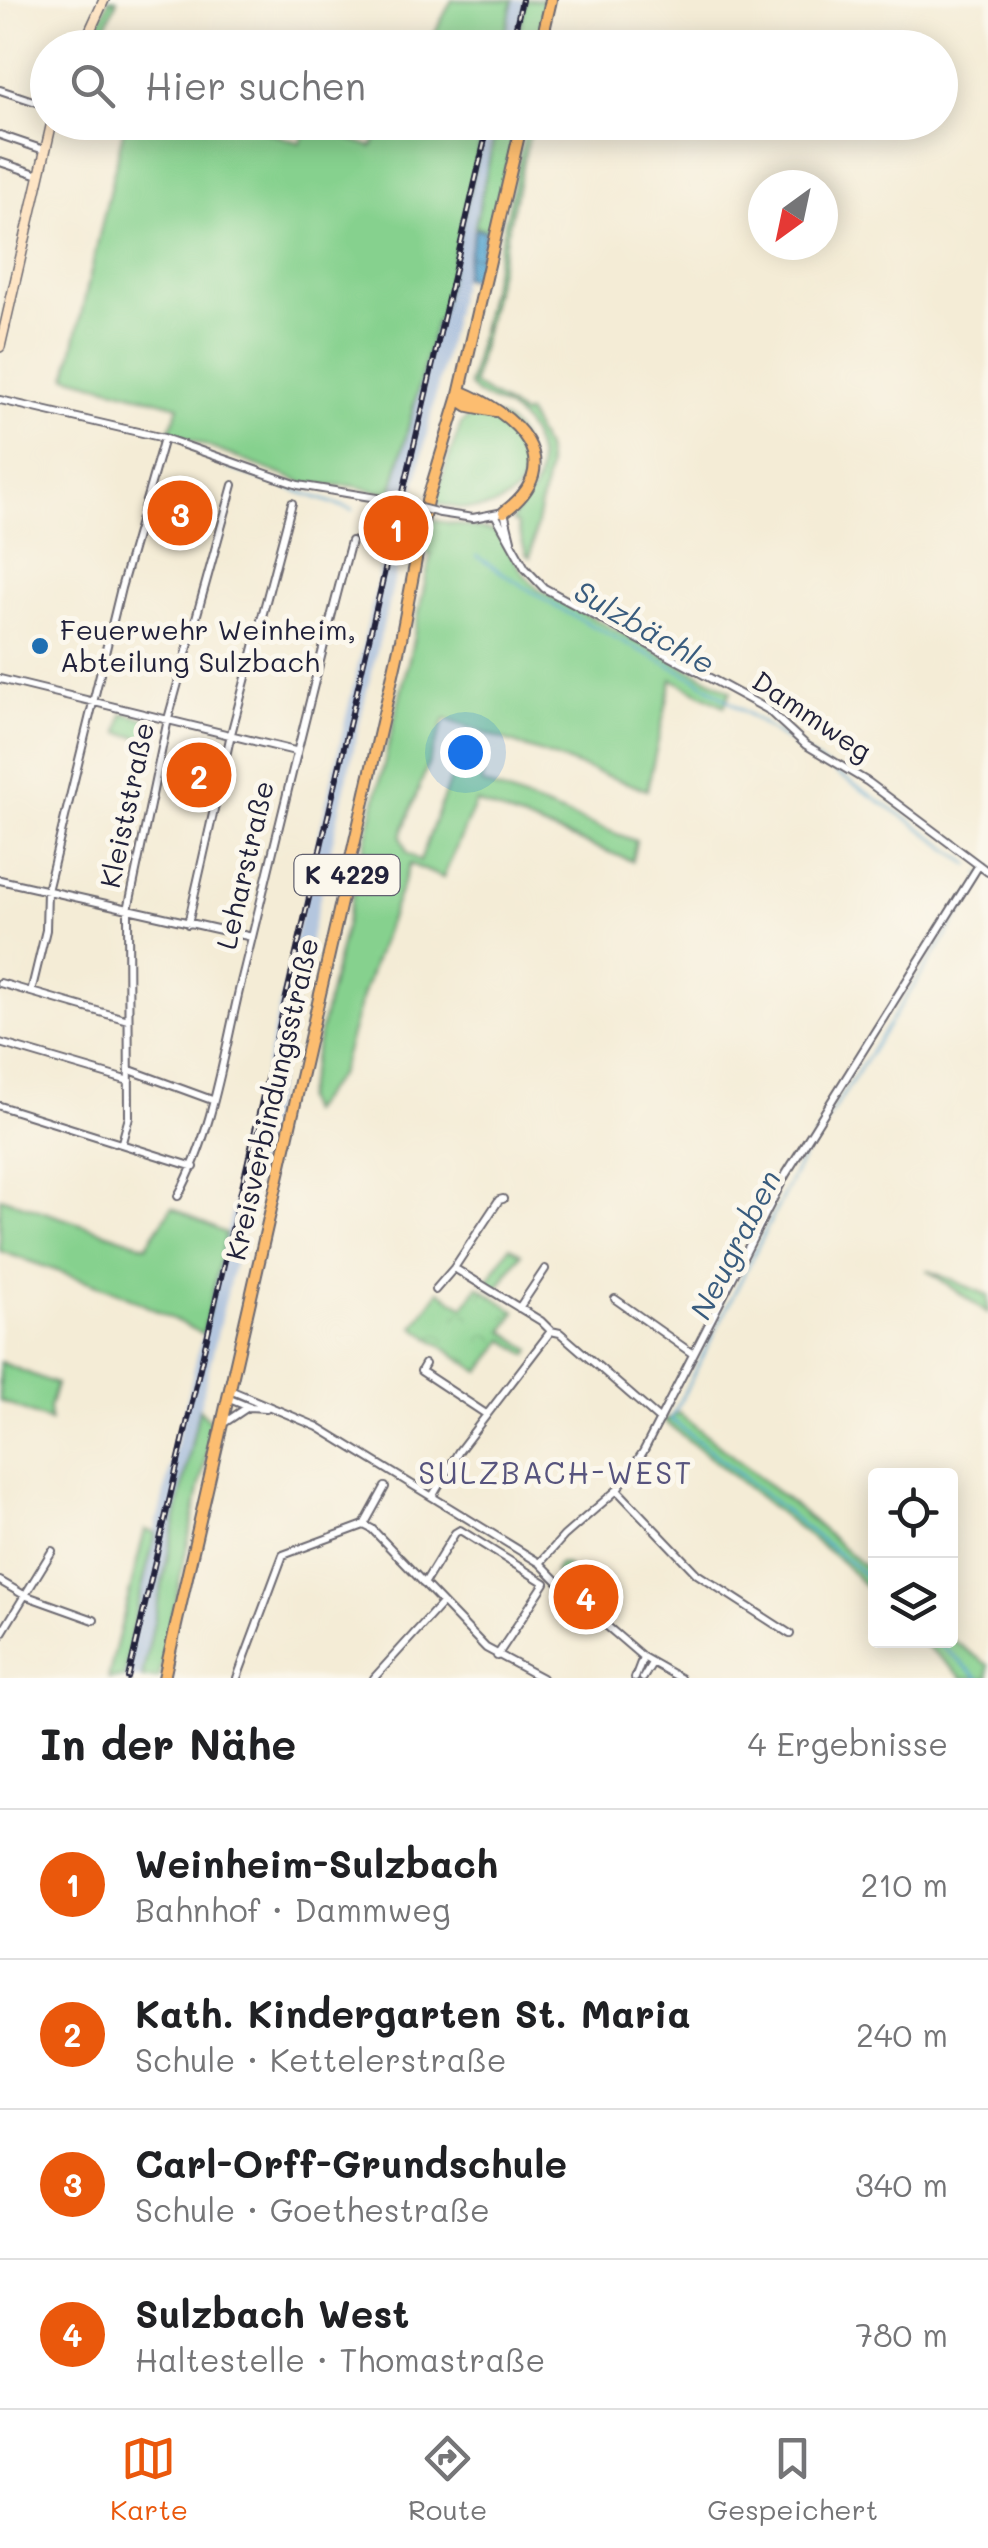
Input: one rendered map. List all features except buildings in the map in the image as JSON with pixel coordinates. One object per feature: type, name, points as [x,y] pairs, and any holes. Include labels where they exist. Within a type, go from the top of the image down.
[{"type":"main road","points":[[90,30],[104,0]]},
{"type":"main road","points":[[544,30],[551,0]]},
{"type":"main road","points":[[0,348],[47,140]]},
{"type":"main road","name":"Kreisverbindungsstraße","points":[[164,1678],[401,638],[428,502],[459,395],[518,140]]},
{"type":"main road","points":[[459,395],[478,408],[500,412]]},
{"type":"main road","points":[[459,395],[518,424],[530,446],[533,458],[528,488],[500,514]]},
{"type":"main road","points":[[450,426],[478,408]]},
{"type":"street","points":[[0,90],[30,100]]},
{"type":"street","points":[[0,135],[44,150]]},
{"type":"street","points":[[0,162],[38,175]]},
{"type":"street","points":[[0,400],[164,438],[298,485],[472,518],[500,514]]},
{"type":"street","points":[[30,992],[46,930],[47,891],[121,588],[164,438]]},
{"type":"street","name":"Kleiststraße","points":[[122,1142],[129,1116],[130,1081],[128,910],[168,719],[232,485]]},
{"type":"street","points":[[188,924],[231,734],[292,503]]},
{"type":"street","name":"Dammweg","points":[[500,514],[530,575],[553,594],[767,710],[806,745],[868,782],[988,872]]},
{"type":"street","name":"Leharstraße","points":[[178,1196],[194,1167],[212,1100],[295,750],[351,541]]},
{"type":"street","points":[[0,678],[295,750]]},
{"type":"street","points":[[540,1563],[616,1490],[660,1420],[786,1174],[979,865]]},
{"type":"street","points":[[0,880],[252,936]]},
{"type":"street","points":[[0,983],[129,1020]]},
{"type":"street","points":[[0,1043],[130,1081]]},
{"type":"street","points":[[130,1070],[212,1100]]},
{"type":"street","points":[[0,1106],[194,1167]]},
{"type":"street","points":[[435,1290],[503,1198]]},
{"type":"street","points":[[454,1268],[560,1334],[660,1420]]},
{"type":"street","points":[[519,1308],[545,1269]]},
{"type":"street","points":[[615,1298],[693,1354]]},
{"type":"street","points":[[432,1497],[459,1451],[550,1330]]},
{"type":"street","points":[[425,1364],[420,1371],[486,1414]]},
{"type":"street","points":[[228,1394],[248,1407],[268,1408]]},
{"type":"street","points":[[228,1394],[294,1416],[341,1440],[540,1563],[643,1657],[680,1678]]},
{"type":"street","points":[[220,1426],[248,1407]]},
{"type":"street","points":[[238,1678],[283,1555],[364,1524],[385,1487]]},
{"type":"street","points":[[616,1490],[697,1574],[790,1634]]},
{"type":"street","points":[[364,1524],[497,1656],[542,1678]]},
{"type":"street","points":[[424,1584],[454,1532],[460,1530],[545,1583],[497,1656]]},
{"type":"street","points":[[0,1636],[52,1551]]},
{"type":"street","points":[[0,1581],[24,1596],[94,1620]]},
{"type":"street","points":[[374,1678],[442,1602]]},
{"type":"street","points":[[639,1678],[643,1657]]},
{"type":"street","points":[[639,1678],[652,1664]]},
{"type":"shaded area","points":[[513,0],[526,0],[519,30],[506,30]]},
{"type":"shaded area","points":[[481,140],[493,140],[413,496],[392,491],[439,320]]},
{"type":"shaded area","points":[[388,509],[411,514],[187,1461],[142,1678],[125,1678],[141,1589],[376,587]]},
{"type":"green space","points":[[109,0],[117,0],[104,30],[96,30]]},
{"type":"green space","points":[[452,0],[513,0],[506,30],[436,30]]},
{"type":"green space","points":[[526,0],[547,0],[540,30],[519,30]]},
{"type":"green space","points":[[121,140],[352,140],[372,147],[376,140],[481,140],[439,320],[391,494],[353,486],[306,484],[169,432],[179,406],[67,376]]},
{"type":"green space","points":[[493,140],[513,140],[491,231],[475,227]]},
{"type":"green space","points":[[523,140],[528,140],[473,384],[523,415],[527,413],[545,449],[548,469],[530,557],[517,524],[512,522],[537,481],[539,461],[534,441],[517,416],[469,385]]},
{"type":"green space","points":[[483,414],[504,420],[518,434],[525,453],[525,473],[516,491],[499,504],[471,509],[433,502],[461,424],[469,417]]},
{"type":"green space","points":[[428,519],[498,532],[523,573],[538,589],[731,691],[724,706],[672,679],[647,790],[445,719],[401,836],[407,853],[420,861],[456,763],[483,773],[481,783],[636,841],[632,861],[476,802],[443,878],[410,864],[363,993],[340,1073],[309,1112],[304,1100],[431,554],[420,550]]},
{"type":"green space","points":[[123,713],[159,722],[156,741],[119,733]]},
{"type":"green space","points":[[0,1197],[146,1246],[172,1207],[226,1234],[203,1334],[118,1292],[0,1251]]},
{"type":"green space","points":[[510,1246],[521,1254],[497,1289],[486,1283]]},
{"type":"green space","points":[[927,1270],[988,1295],[988,1313]]},
{"type":"green space","points":[[478,1286],[516,1312],[504,1331],[531,1350],[528,1355],[504,1340],[480,1372],[414,1327],[439,1291],[464,1307]]},
{"type":"green space","points":[[0,1362],[56,1384],[49,1408],[50,1421],[0,1401]]},
{"type":"green space","points":[[199,1409],[213,1424],[159,1678],[142,1678]]},
{"type":"green space","points":[[679,1413],[801,1511],[868,1570],[868,1590],[843,1563],[664,1421]]},
{"type":"green space","points":[[145,1530],[156,1533],[132,1628],[125,1678],[108,1678]]},
{"type":"green space","points":[[559,1564],[566,1565],[580,1582],[595,1612],[555,1572]]},
{"type":"green space","points":[[958,1644],[988,1665],[988,1678],[963,1678],[929,1648],[958,1648]]},
{"type":"water","points":[[475,229],[486,231],[476,281],[463,278]]},
{"type":"waterway","name":"Sulzbächle","points":[[227,467],[353,510]]},
{"type":"waterway","name":"Sulzbächle","points":[[476,556],[558,608],[696,679],[788,741]]},
{"type":"waterway","name":"Sulzbächle","points":[[793,745],[912,822],[970,865]]},
{"type":"waterway","name":"Neugraben","points":[[868,1578],[671,1419],[801,1160],[983,879],[980,873]]},
{"type":"waterway","name":"Neugraben","points":[[944,1648],[979,1678]]},
{"type":"railway","points":[[515,30],[522,0]]},
{"type":"railway","points":[[128,1678],[485,140]]},
{"type":"place","name":"Carl-Orff-Grundschule","points":[[180,513]]},
{"type":"place","name":"Weinheim-Sulzbach","points":[[396,528]]},
{"type":"place","name":"Feuerwehr Weinheim, Abteilung Sulzbach","points":[[40,646]]},
{"type":"place","name":"Kath. Kindergarten St. Maria","points":[[199,775]]},
{"type":"place","name":"Sulzbach West","points":[[586,1597]]},
{"type":"district","name":"SULZBACH-WEST","points":[[556,1474]]}]
